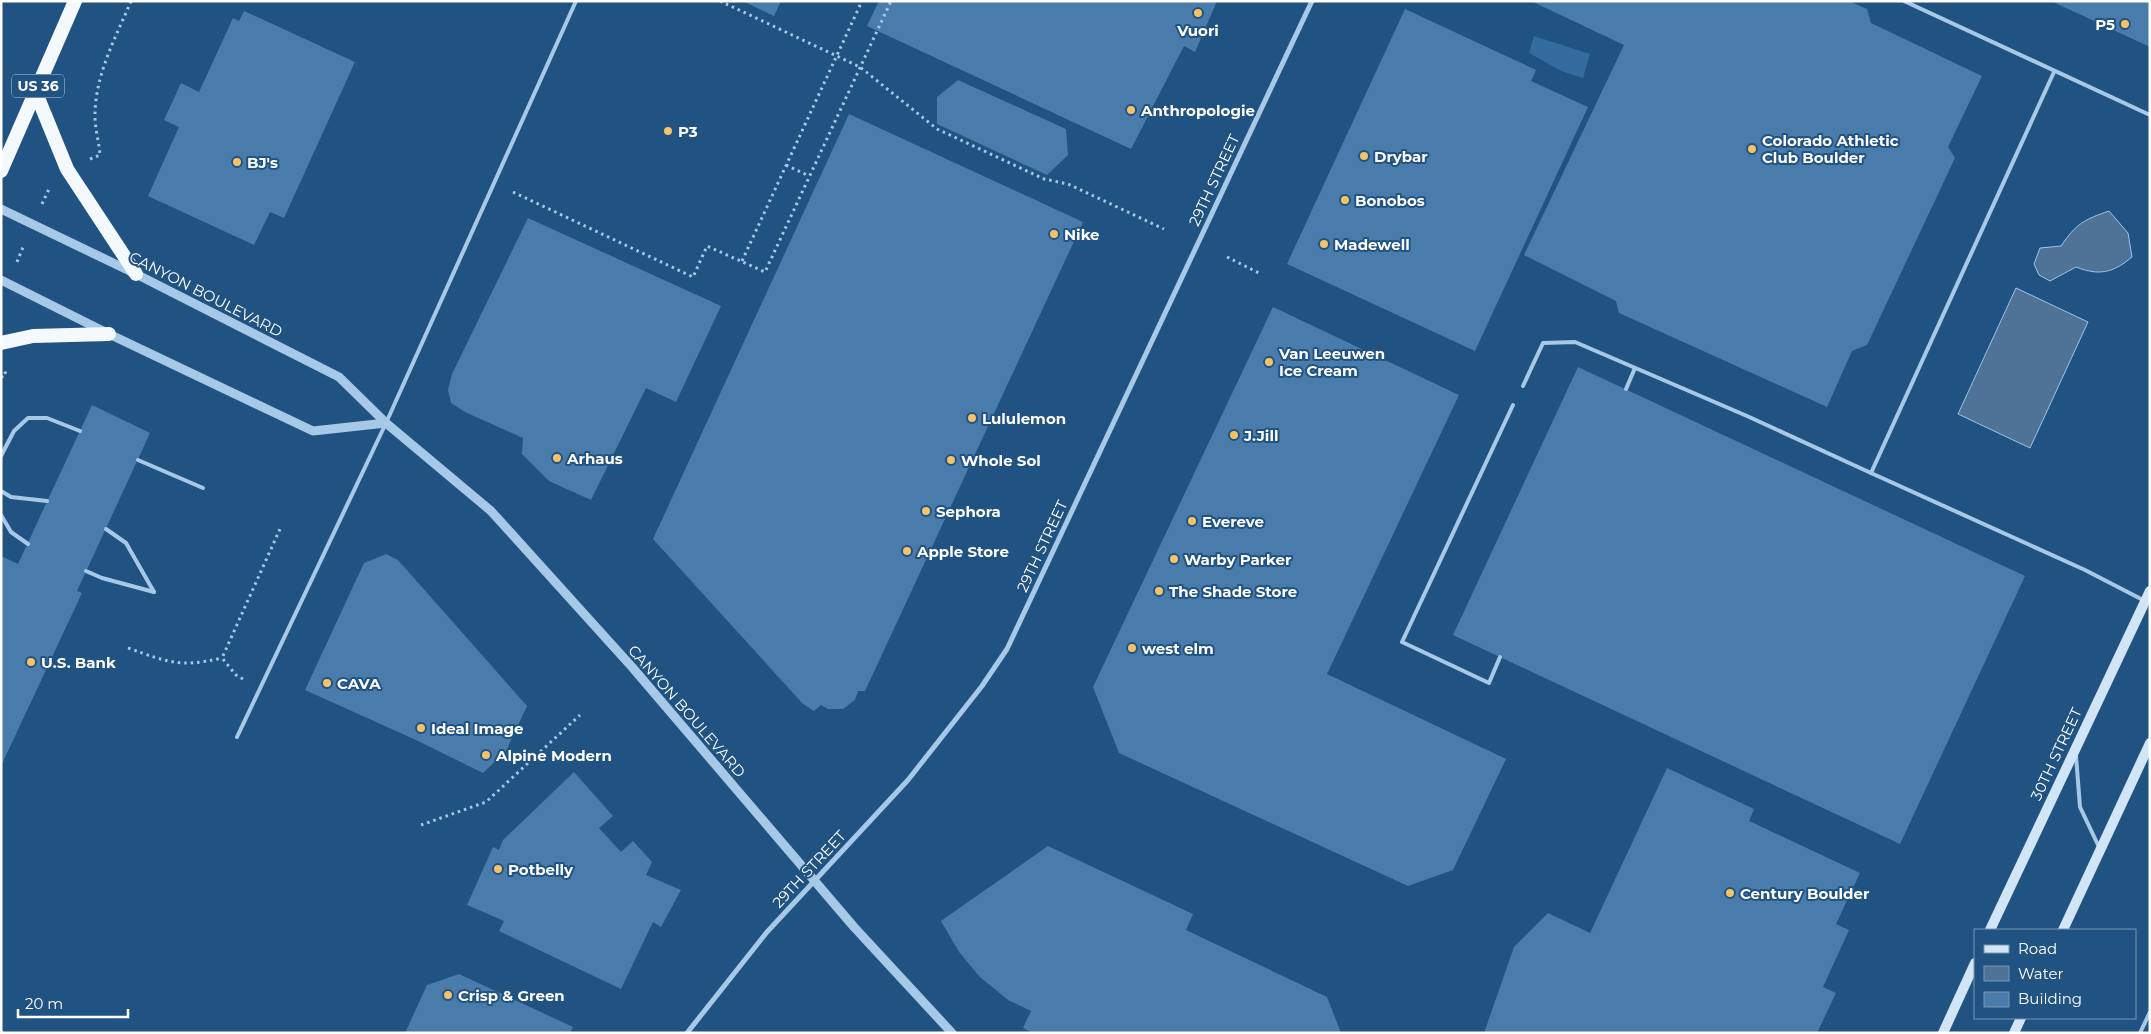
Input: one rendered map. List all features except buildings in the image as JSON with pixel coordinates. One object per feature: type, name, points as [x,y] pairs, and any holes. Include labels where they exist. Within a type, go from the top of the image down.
[{"type":"highway","name":"US 36","points":[[1,171],[75,1]]},
{"type":"highway","points":[[36,92],[68,169],[136,274]]},
{"type":"highway","points":[[1,343],[32,336],[108,334]]},
{"type":"main road","name":"30TH STREET","points":[[1990,929],[2150,591]]},
{"type":"main road","points":[[2062,929],[2150,743]]},
{"type":"main road","points":[[1943,1033],[1974,965]]},
{"type":"main road","points":[[2014,1033],[2021,1019]]},
{"type":"street","name":"29TH STREET","points":[[687,1033],[767,932],[908,780],[982,686],[1007,649],[1312,1]]},
{"type":"street","name":"CANYON BOULEVARD","points":[[1,209],[136,274],[339,377],[386,423],[457,481],[491,512],[632,667],[854,927],[952,1033]]},
{"type":"street","points":[[1,280],[108,334],[313,431],[386,423]]},
{"type":"lane","points":[[237,737],[386,423],[576,1]]},
{"type":"lane","points":[[1904,1],[2150,115]]},
{"type":"lane","points":[[1871,473],[2054,72]]},
{"type":"lane","points":[[1522,386],[1543,343],[1576,342],[2085,570],[2145,601]]},
{"type":"lane","points":[[1626,389],[1636,368]]},
{"type":"lane","points":[[1500,657],[1489,682],[1402,642],[1514,405]]},
{"type":"lane","points":[[1,456],[14,431],[28,418],[47,418],[80,431]]},
{"type":"lane","points":[[138,460],[203,488]]},
{"type":"lane","points":[[1,491],[11,498],[47,501]]},
{"type":"lane","points":[[1,515],[11,532],[28,544]]},
{"type":"lane","points":[[86,571],[102,578],[154,592],[126,543],[106,529]]},
{"type":"lane","points":[[2075,749],[2080,807],[2101,850]]},
{"type":"lane","points":[[2140,1033],[2150,1012]]},
{"type":"path","points":[[720,1],[860,67],[937,129],[1044,179],[1068,184],[1164,229]]},
{"type":"path","points":[[742,261],[862,1]]},
{"type":"path","points":[[494,183],[693,277],[707,246],[765,272],[891,1]]},
{"type":"path","points":[[786,165],[809,176]]},
{"type":"path","points":[[1227,257],[1259,272]]},
{"type":"path","points":[[222,658],[280,529]]},
{"type":"path","points":[[128,648],[170,663],[196,664],[222,658]]},
{"type":"path","points":[[222,658],[236,675],[261,689]]},
{"type":"path","points":[[421,825],[486,802],[580,715]]},
{"type":"shaded area","points":[[1534,36],[1590,54],[1583,78],[1561,71],[1529,53]]},
{"type":"water","points":[[2109,211],[2128,233],[2132,257],[2112,270],[2099,272],[2076,267],[2050,281],[2039,275],[2034,264],[2040,248],[2061,246],[2081,224]]},
{"type":"water","points":[[2016,288],[2088,322],[2030,448],[1958,414]]},
{"type":"place","name":"Vuori","points":[[1198,13]]},
{"type":"place","name":"P5","points":[[2125,24]]},
{"type":"place","name":"Anthropologie","points":[[1131,110]]},
{"type":"place","name":"P3","points":[[668,131]]},
{"type":"place","name":"Colorado Athletic Club Boulder","points":[[1752,149]]},
{"type":"place","name":"Drybar","points":[[1364,156]]},
{"type":"place","name":"BJ's","points":[[237,162]]},
{"type":"place","name":"Bonobos","points":[[1345,200]]},
{"type":"place","name":"Nike","points":[[1054,234]]},
{"type":"place","name":"Madewell","points":[[1324,244]]},
{"type":"place","name":"Van Leeuwen Ice Cream","points":[[1269,362]]},
{"type":"place","name":"Lululemon","points":[[972,418]]},
{"type":"place","name":"J.Jill","points":[[1234,435]]},
{"type":"place","name":"Arhaus","points":[[557,458]]},
{"type":"place","name":"Whole Sol","points":[[951,460]]},
{"type":"place","name":"Sephora","points":[[926,511]]},
{"type":"place","name":"Evereve","points":[[1192,521]]},
{"type":"place","name":"Apple Store","points":[[907,551]]},
{"type":"place","name":"Warby Parker","points":[[1174,559]]},
{"type":"place","name":"The Shade Store","points":[[1159,591]]},
{"type":"place","name":"west elm","points":[[1132,648]]},
{"type":"place","name":"U.S. Bank","points":[[31,662]]},
{"type":"place","name":"CAVA","points":[[327,683]]},
{"type":"place","name":"Ideal Image","points":[[421,728]]},
{"type":"place","name":"Alpine Modern","points":[[486,755]]},
{"type":"place","name":"Potbelly","points":[[498,869]]},
{"type":"place","name":"Century Boulder","points":[[1730,893]]},
{"type":"place","name":"Crisp & Green","points":[[448,995]]}]
